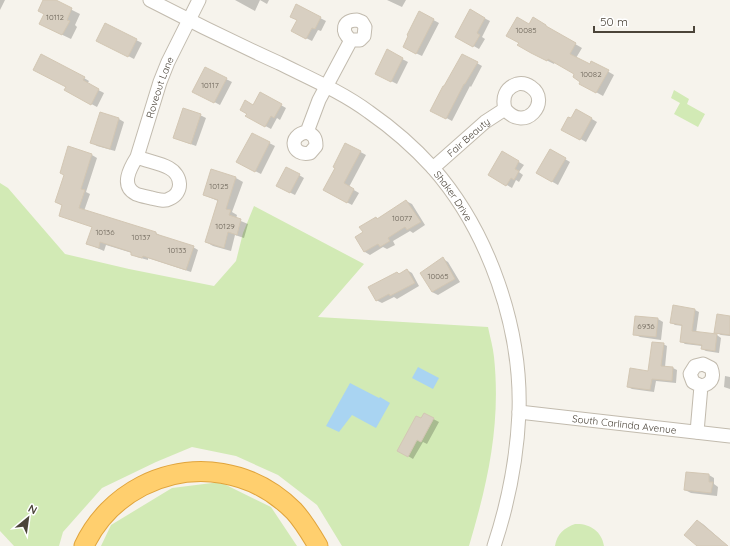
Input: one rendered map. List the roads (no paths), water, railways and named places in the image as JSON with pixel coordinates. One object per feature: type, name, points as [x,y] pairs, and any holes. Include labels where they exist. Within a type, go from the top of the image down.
[{"type":"highway","points":[[84,546],[102,517],[119,500],[134,490],[156,479],[179,472],[199,471],[218,472],[241,478],[259,485],[275,495],[294,511],[318,546]]},
{"type":"street","name":"Shaker Drive","points":[[150,0],[188,20],[326,86],[369,111],[408,143],[433,168],[468,217],[484,246],[499,286],[509,317],[514,348],[519,412],[509,489],[494,546]]},
{"type":"street","name":"Roveout Lane","points":[[137,157],[160,82],[188,20],[199,0]]},
{"type":"street","points":[[307,132],[319,100],[351,40]]},
{"type":"street","name":"Fair Beauty","points":[[433,168],[485,122],[505,109]]},
{"type":"street","points":[[697,432],[701,386]]},
{"type":"street","name":"South Carlinda Avenue","points":[[519,412],[730,436]]},
{"type":"water","points":[[418,367],[439,378],[433,389],[412,378]]},
{"type":"water","points":[[350,383],[390,403],[376,428],[352,415],[339,432],[326,426]]}]
